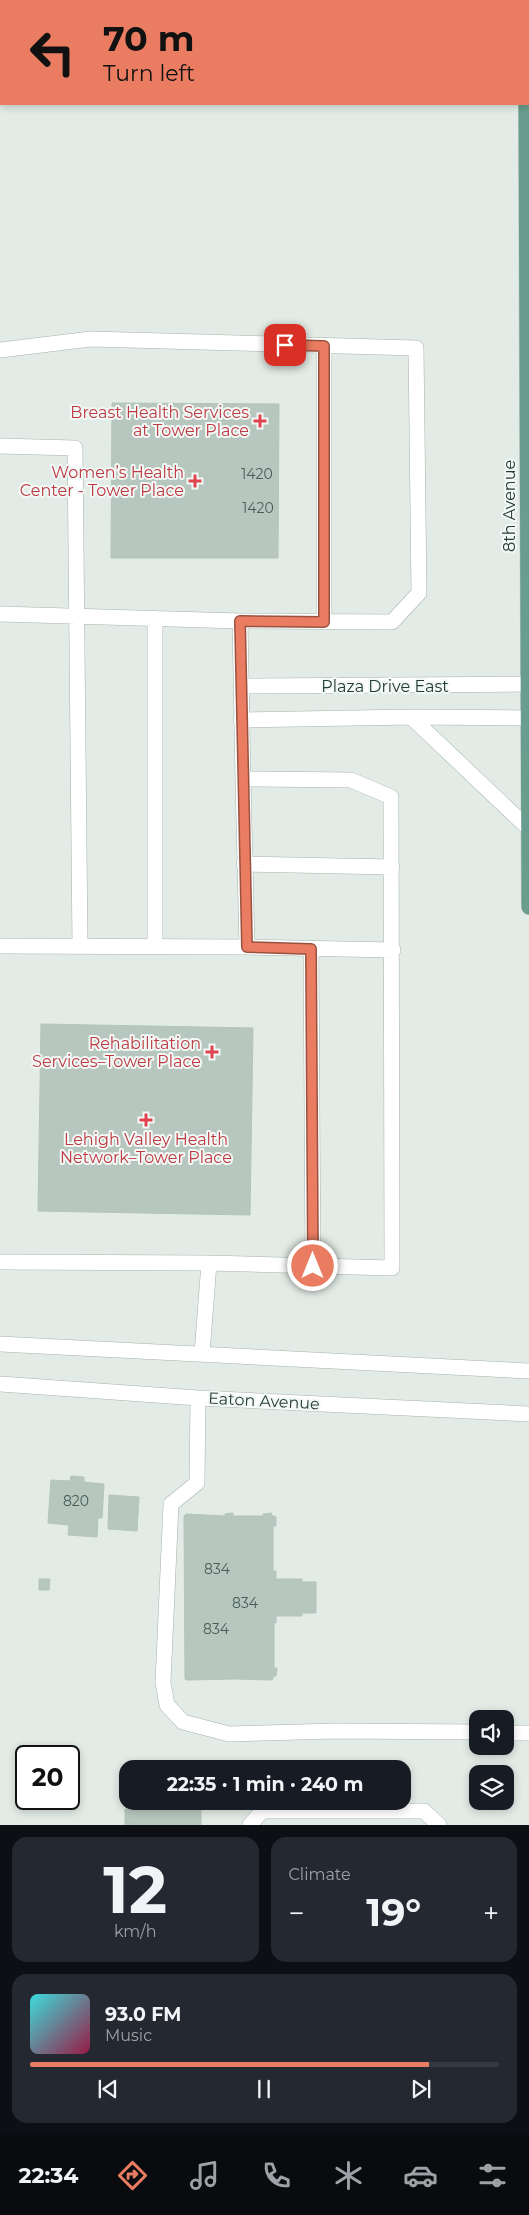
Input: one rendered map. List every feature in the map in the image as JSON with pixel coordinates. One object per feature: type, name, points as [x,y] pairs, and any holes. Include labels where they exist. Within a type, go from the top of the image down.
[{"type":"main road","name":"8th Avenue","points":[[526,105],[529,907]]},
{"type":"street","points":[[0,350],[91,339],[416,348],[419,593],[392,622],[240,621],[0,614]]},
{"type":"street","points":[[324,346],[324,622]]},
{"type":"street","points":[[0,446],[75,448],[80,946]]},
{"type":"street","points":[[155,618],[155,946]]},
{"type":"street","points":[[240,621],[247,947]]},
{"type":"street","name":"Plaza Drive East","points":[[241,686],[528,684]]},
{"type":"street","points":[[411,717],[528,828]]},
{"type":"street","name":"Plaza Drive East","points":[[241,720],[411,717],[528,718]]},
{"type":"street","points":[[0,1262],[208,1263],[392,1268],[393,950],[391,797],[351,780],[243,779]]},
{"type":"street","points":[[244,864],[392,867]]},
{"type":"street","points":[[0,946],[155,946],[393,950]]},
{"type":"street","points":[[311,949],[313,1266]]},
{"type":"street","points":[[202,1354],[208,1263]]},
{"type":"street","points":[[0,1344],[529,1371]]},
{"type":"street","name":"Eaton Avenue","points":[[0,1384],[198,1398],[529,1414]]},
{"type":"street","points":[[198,1398],[197,1483],[171,1504],[163,1682],[167,1705],[183,1722],[229,1734],[334,1731],[469,1732]]},
{"type":"street","points":[[514,1733],[529,1733]]},
{"type":"street","points":[[250,1825],[262,1811],[424,1811],[439,1825]]},
{"type":"building","name":"Women’s Health Center - Tower Place","points":[[112,403],[279,404],[278,558],[111,558]]},
{"type":"building","name":"Lehigh Valley Health Network–Tower Place","points":[[41,1024],[253,1028],[250,1215],[38,1211]]},
{"type":"building","points":[[71,1476],[84,1477],[84,1482],[104,1484],[102,1518],[98,1518],[97,1537],[68,1535],[69,1525],[48,1523],[51,1480],[70,1481]]},
{"type":"building","points":[[109,1495],[139,1497],[137,1531],[108,1529]]},
{"type":"building","points":[[233,1513],[233,1516],[264,1516],[263,1514],[272,1513],[271,1515],[276,1517],[276,1526],[273,1526],[273,1571],[276,1571],[276,1579],[302,1579],[302,1582],[316,1582],[316,1613],[302,1613],[302,1616],[276,1616],[276,1623],[274,1623],[274,1668],[277,1668],[276,1676],[272,1680],[187,1680],[185,1679],[184,1516],[186,1514],[225,1516],[225,1514]]},
{"type":"building","points":[[39,1579],[50,1579],[49,1590],[39,1590]]},
{"type":"building","points":[[125,1810],[201,1810],[201,1825],[125,1825]]},
{"type":"place","name":"Breast Health Services at Tower Place","points":[[260,421]]},
{"type":"place","name":"Women’s Health Center - Tower Place","points":[[195,481]]},
{"type":"place","name":"Rehabilitation Services–Tower Place","points":[[212,1052]]},
{"type":"place","name":"Lehigh Valley Health Network–Tower Place","points":[[146,1120]]},
{"type":"route","points":[[285,345],[324,346],[324,622],[240,621],[244,864],[247,947],[311,949],[313,1266]]}]
